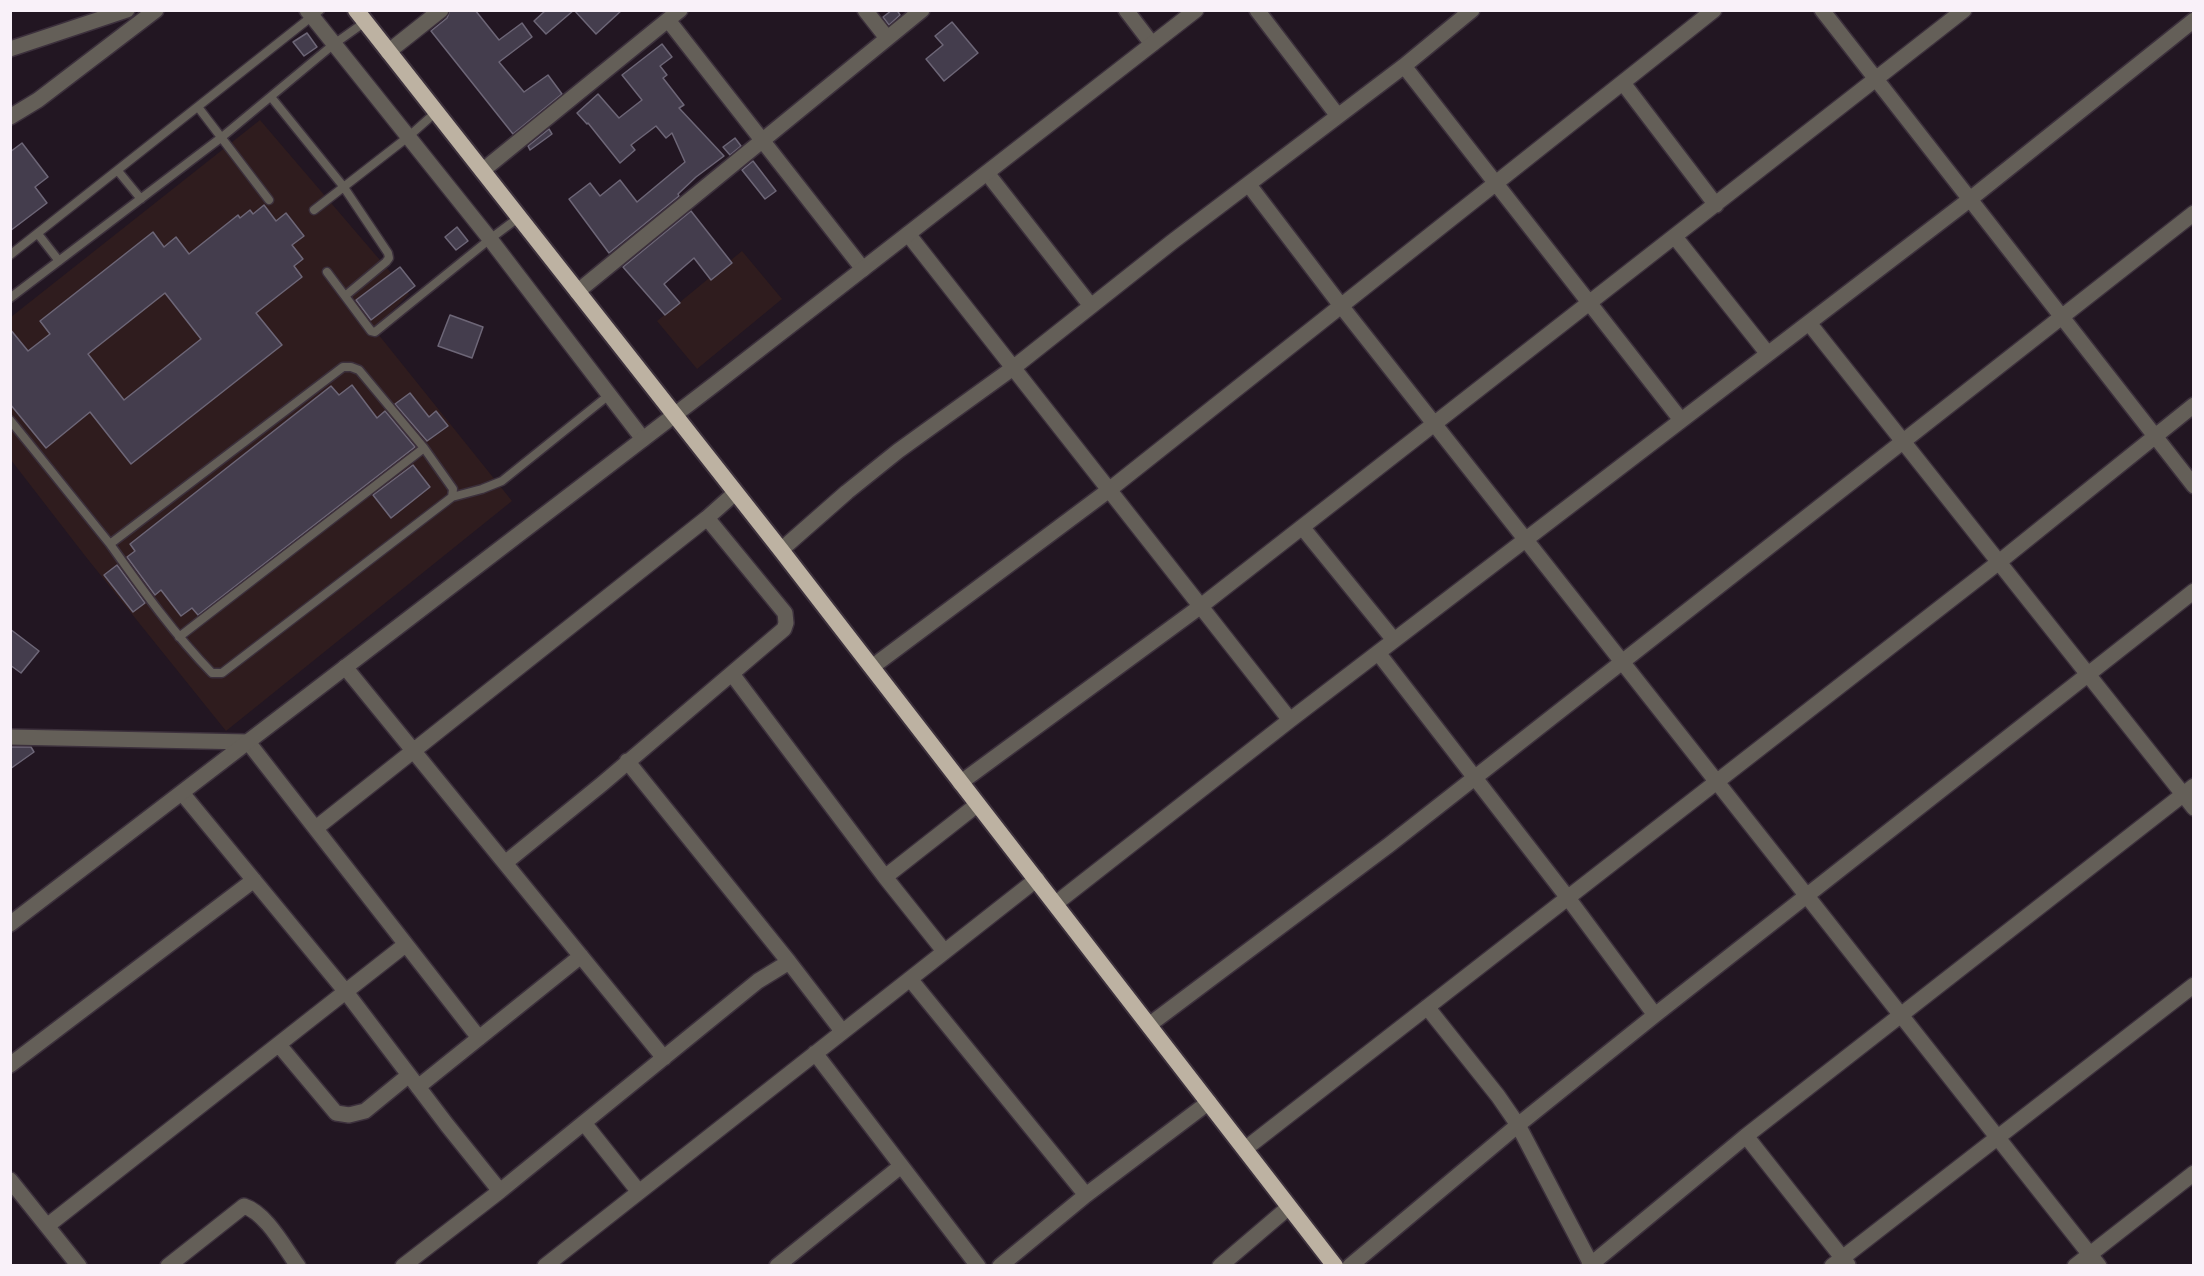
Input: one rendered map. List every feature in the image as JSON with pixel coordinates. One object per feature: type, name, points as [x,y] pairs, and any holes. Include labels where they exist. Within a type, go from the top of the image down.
[{"type":"highway","points":[[360,16],[781,550],[1335,1266]]},
{"type":"street","points":[[10,49],[127,10]]},
{"type":"street","points":[[10,117],[38,100],[156,10]]},
{"type":"street","points":[[388,52],[441,10]]},
{"type":"street","points":[[865,10],[887,38]]},
{"type":"street","points":[[577,292],[922,10]]},
{"type":"street","points":[[1126,10],[1152,44]]},
{"type":"street","points":[[10,924],[643,439],[1196,10]]},
{"type":"street","points":[[1257,10],[1338,116]]},
{"type":"street","points":[[781,550],[898,451],[1013,368],[1090,306],[1404,66],[1472,10]]},
{"type":"street","points":[[872,667],[1109,490],[1714,10]]},
{"type":"street","points":[[1822,10],[2193,486]]},
{"type":"street","points":[[960,783],[1201,606],[1964,10]]},
{"type":"street","points":[[313,13],[334,44],[490,238],[643,439]]},
{"type":"street","points":[[482,171],[674,15],[762,140],[863,269]]},
{"type":"street","points":[[1055,904],[1290,720],[1969,200],[2193,20]]},
{"type":"street","points":[[1404,66],[1681,420]]},
{"type":"street","points":[[1623,83],[1716,205]]},
{"type":"street","points":[[987,173],[1090,306]]},
{"type":"street","points":[[1249,185],[1342,307],[2094,1260]]},
{"type":"street","points":[[1149,1025],[1389,845],[2193,213]]},
{"type":"street","points":[[908,234],[1290,720]]},
{"type":"street","points":[[1675,237],[1768,354]]},
{"type":"street","points":[[1809,323],[2088,674],[2188,790],[2193,808]]},
{"type":"street","points":[[1245,1149],[1999,562],[2193,405]]},
{"type":"street","points":[[316,828],[707,518],[735,493]]},
{"type":"street","points":[[505,863],[602,784],[784,629],[785,614],[707,518]]},
{"type":"street","points":[[1302,527],[1394,640]]},
{"type":"street","points":[[1350,1266],[1518,1125],[1655,1015],[2193,591]]},
{"type":"street","points":[[1379,654],[1568,898],[1655,1015]]},
{"type":"street","points":[[345,668],[664,1058]]},
{"type":"street","points":[[732,674],[885,877],[944,951]]},
{"type":"street","points":[[10,737],[248,742]]},
{"type":"street","points":[[248,742],[479,1038]]},
{"type":"street","points":[[627,761],[842,1031]]},
{"type":"street","points":[[1427,1007],[1498,1096],[1518,1125],[1590,1265],[1746,1136],[2188,790]]},
{"type":"street","points":[[182,793],[346,992],[500,1191]]},
{"type":"street","points":[[885,877],[978,804]]},
{"type":"street","points":[[545,1266],[1037,879]]},
{"type":"street","points":[[10,1065],[254,880]]},
{"type":"street","points":[[47,1226],[405,945]]},
{"type":"street","points":[[279,1044],[336,1113],[349,1115],[365,1111],[479,1038],[581,956]]},
{"type":"street","points":[[403,1266],[500,1191],[759,981],[789,962]]},
{"type":"street","points":[[910,979],[1086,1195]]},
{"type":"street","points":[[1746,1136],[1841,1263],[2193,985]]},
{"type":"street","points":[[815,1053],[978,1266]]},
{"type":"street","points":[[1000,1266],[1086,1195],[1209,1102]]},
{"type":"street","points":[[584,1123],[639,1191]]},
{"type":"street","points":[[777,1266],[901,1166]]},
{"type":"street","points":[[2075,1266],[2094,1260],[2193,1173]]},
{"type":"street","points":[[10,1180],[79,1266]]},
{"type":"street","points":[[168,1266],[244,1206],[261,1215],[298,1266]]},
{"type":"street","points":[[1220,1266],[1289,1207]]},
{"type":"lane","points":[[10,255],[313,13]]},
{"type":"lane","points":[[10,298],[222,137],[334,44],[360,16]]},
{"type":"lane","points":[[271,97],[343,186],[388,253],[389,258],[345,296]]},
{"type":"lane","points":[[198,107],[269,200]]},
{"type":"lane","points":[[314,210],[408,137],[435,113]]},
{"type":"lane","points":[[118,171],[141,199]]},
{"type":"lane","points":[[327,272],[371,331],[375,332],[490,238],[518,218]]},
{"type":"lane","points":[[38,234],[59,261]]},
{"type":"lane","points":[[110,544],[343,367],[359,370],[424,448],[453,489],[452,497]]},
{"type":"lane","points":[[10,420],[110,544],[179,637],[212,673],[222,673],[452,497],[502,481],[609,395]]},
{"type":"lane","points":[[179,637],[424,448]]},
{"type":"shaded area","points":[[260,120],[409,294],[374,329],[512,501],[226,731],[11,460],[11,317]]},
{"type":"shaded area","points":[[742,251],[782,299],[697,369],[657,321]]},
{"type":"building","points":[[450,10],[475,10],[499,40],[522,23],[532,37],[499,62],[524,92],[548,75],[562,94],[513,134],[431,31],[447,18]]},
{"type":"building","points":[[546,10],[574,10],[546,34],[534,21]]},
{"type":"building","points":[[574,10],[622,10],[596,34]]},
{"type":"building","points":[[892,10],[897,10],[900,15],[889,25],[883,17]]},
{"type":"building","points":[[952,22],[978,53],[944,81],[926,59],[943,45],[935,36]]},
{"type":"building","points":[[307,33],[317,47],[304,56],[293,42]]},
{"type":"building","points":[[662,44],[672,57],[660,66],[667,75],[663,78],[684,105],[679,108],[724,156],[696,177],[678,194],[679,196],[609,253],[569,199],[590,183],[600,196],[620,180],[637,202],[685,162],[672,133],[666,138],[656,126],[631,145],[635,150],[620,163],[588,123],[577,113],[598,94],[619,118],[642,100],[622,75]]},
{"type":"building","points":[[549,129],[552,134],[530,150],[528,146]]},
{"type":"building","points":[[735,138],[741,146],[730,155],[723,147]]},
{"type":"building","points":[[22,143],[48,177],[35,187],[47,203],[10,231],[10,152]]},
{"type":"building","points":[[753,161],[776,191],[765,199],[742,170]]},
{"type":"building","points":[[264,205],[276,221],[286,213],[304,236],[292,245],[303,259],[294,266],[302,277],[256,313],[282,345],[131,464],[90,412],[46,448],[10,404],[10,329],[28,351],[50,334],[40,321],[153,232],[164,247],[176,237],[189,254],[238,215],[240,218],[250,210],[253,214]],"holes":[[[165,293],[201,339],[124,400],[88,354]]]},
{"type":"building","points":[[691,211],[732,263],[711,280],[694,258],[664,284],[680,303],[665,315],[623,267]]},
{"type":"building","points":[[457,227],[468,241],[456,250],[445,237]]},
{"type":"building","points":[[400,267],[415,286],[371,320],[356,300]]},
{"type":"building","points":[[450,315],[483,327],[472,358],[438,346]]},
{"type":"building","points":[[352,385],[377,418],[385,411],[415,447],[198,615],[192,608],[181,616],[161,590],[155,595],[127,557],[135,551],[130,544],[331,386],[339,395]]},
{"type":"building","points":[[410,393],[429,417],[436,411],[448,426],[427,441],[395,404]]},
{"type":"building","points":[[413,465],[430,487],[391,518],[373,495]]},
{"type":"building","points":[[117,565],[145,603],[133,612],[104,575]]},
{"type":"building","points":[[10,629],[39,651],[21,673],[10,665]]},
{"type":"building","points":[[10,747],[31,747],[34,752],[10,769]]}]
